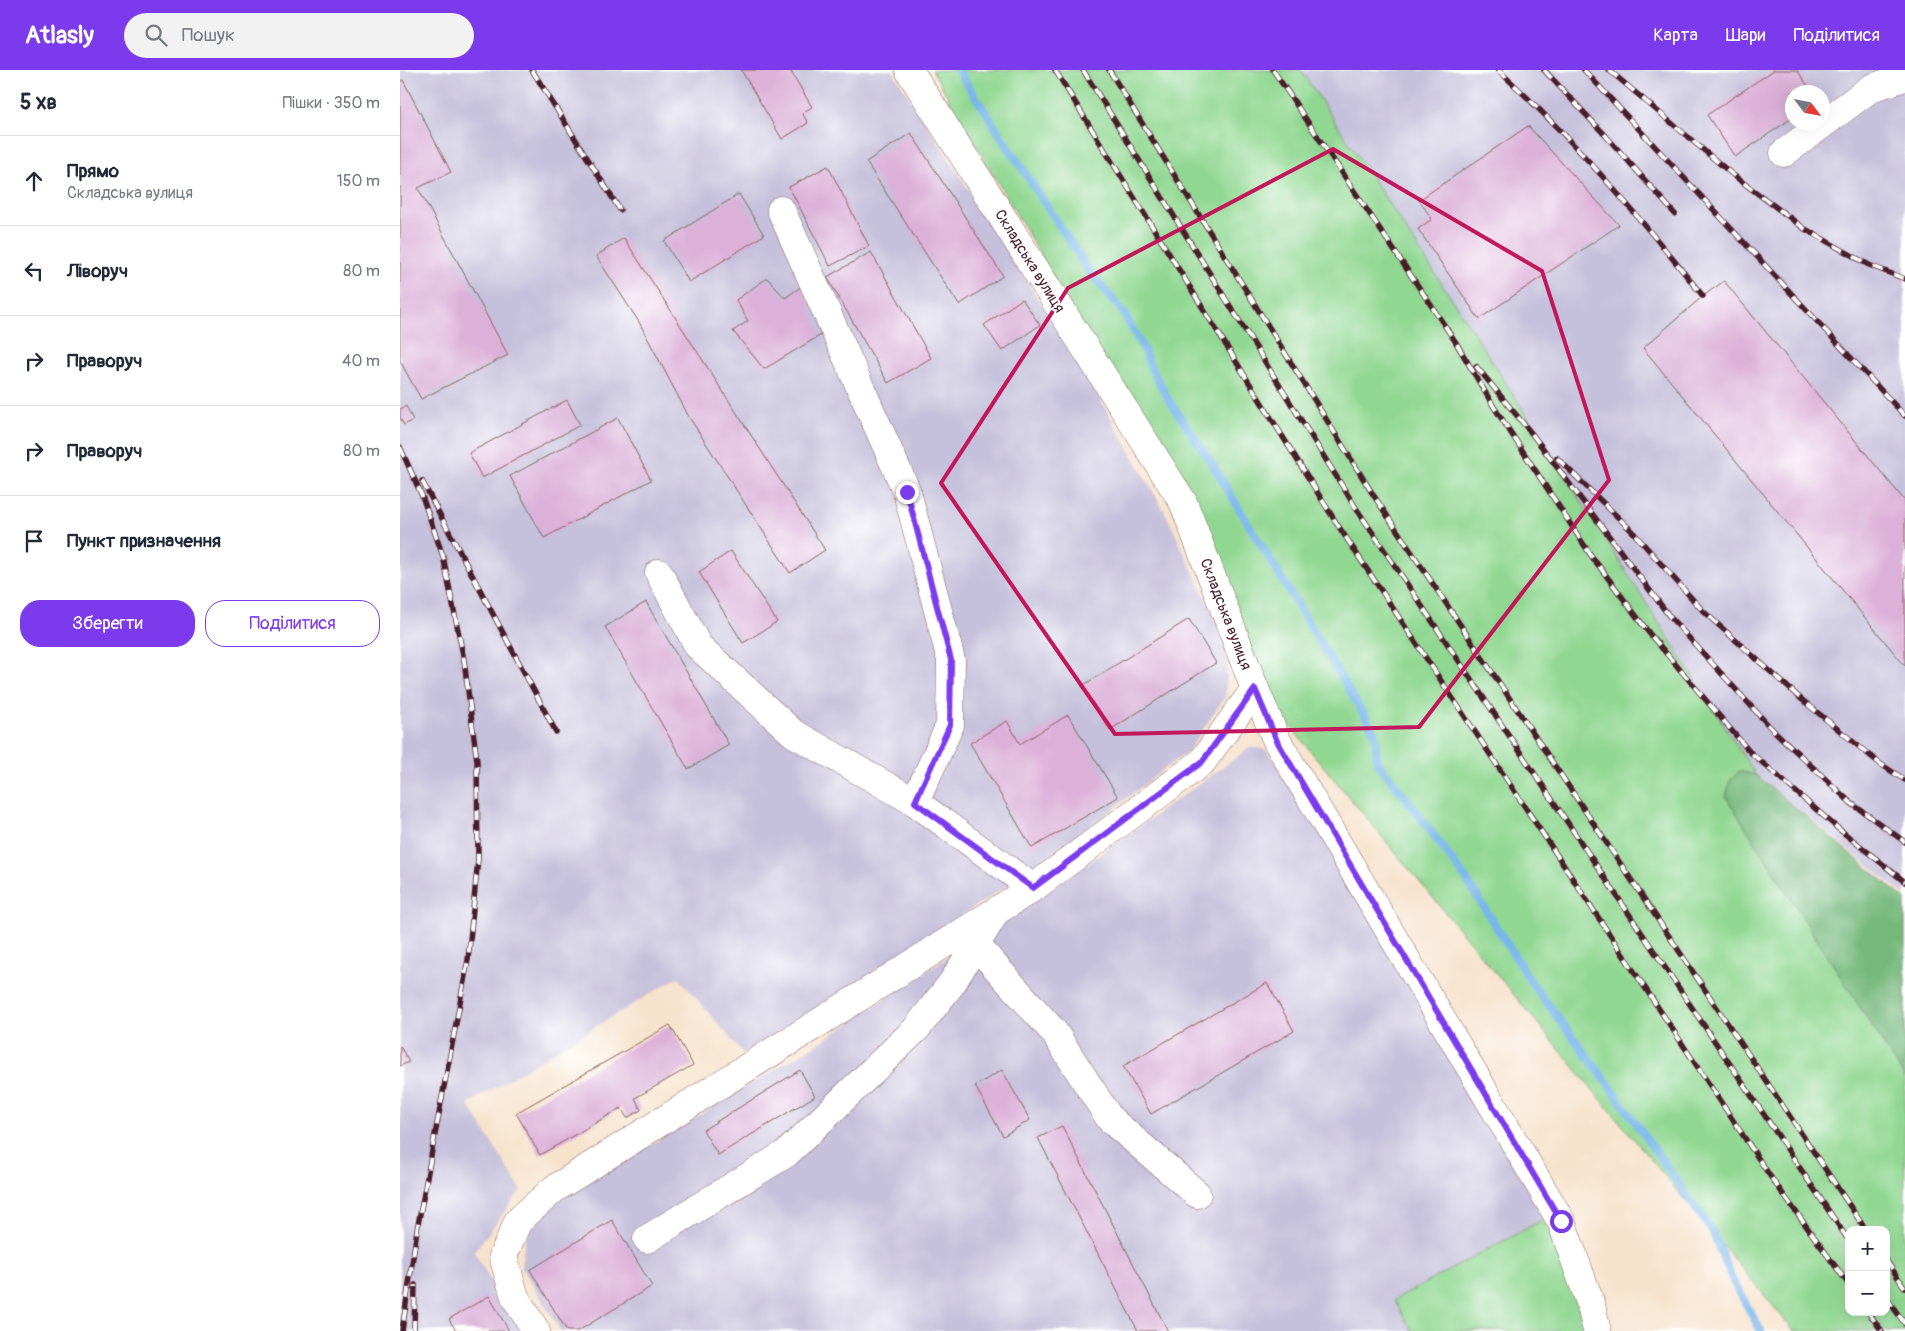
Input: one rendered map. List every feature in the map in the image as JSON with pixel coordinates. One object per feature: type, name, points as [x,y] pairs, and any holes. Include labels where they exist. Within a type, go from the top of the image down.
[{"type":"street","name":"Складська вулиця","points":[[909,70],[1183,502],[1277,741],[1561,1221],[1598,1331]]},
{"type":"street","points":[[1784,153],[1868,79],[1905,77]]},
{"type":"street","points":[[781,210],[907,492],[951,660],[950,725],[915,802]]},
{"type":"street","points":[[659,573],[698,646],[794,733],[915,802],[1033,888]]},
{"type":"street","points":[[536,1331],[516,1297],[503,1256],[518,1221],[554,1189],[1033,888],[1202,762],[1255,689]]},
{"type":"street","points":[[647,1239],[786,1153],[916,1029],[952,984],[995,912]]},
{"type":"street","points":[[976,945],[1054,1032],[1110,1118],[1197,1194]]},
{"type":"highlighted area","points":[[1333,149],[1542,271],[1609,480],[1419,727],[1115,734],[941,483],[1068,288]]},
{"type":"shaded area","points":[[400,70],[892,70],[1081,366],[1165,512],[1229,648],[1225,697],[1189,750],[1043,863],[744,1054],[678,977],[468,1104],[521,1190],[474,1252],[520,1331],[400,1331]]},
{"type":"shaded area","points":[[1301,70],[1905,70],[1905,895],[1756,775],[1470,327]]},
{"type":"shaded area","points":[[1251,747],[1266,750],[1291,779],[1544,1208],[1542,1220],[1394,1300],[1412,1331],[561,1331],[521,1266],[526,1235],[552,1204],[821,1042],[1087,864]]},
{"type":"green space","points":[[932,70],[1301,70],[1470,327],[1905,1009],[1905,1331],[1794,1331],[1258,688],[1184,499]]},
{"type":"green space","points":[[1739,771],[1756,775],[1905,899],[1905,1078],[1726,797],[1730,780]]},
{"type":"green space","points":[[1542,1220],[1552,1233],[1586,1331],[1412,1331],[1394,1300]]},
{"type":"building","points":[[741,70],[790,70],[812,107],[802,113],[808,123],[782,139]]},
{"type":"building","points":[[1774,70],[1797,70],[1807,85],[1785,85],[1785,123],[1735,157],[1707,115]]},
{"type":"building","points":[[403,80],[451,172],[418,188],[508,355],[421,399],[400,361],[400,82]]},
{"type":"building","points":[[1528,126],[1619,225],[1479,319],[1418,229],[1432,219],[1419,200]]},
{"type":"building","points":[[911,133],[1003,276],[959,305],[866,162]]},
{"type":"building","points":[[828,166],[869,246],[830,266],[789,187]]},
{"type":"building","points":[[739,194],[764,235],[689,282],[664,241]]},
{"type":"building","points":[[624,238],[825,550],[790,573],[689,417],[639,322],[596,256]]},
{"type":"building","points":[[871,252],[931,358],[888,383],[827,277]]},
{"type":"building","points":[[767,278],[785,298],[802,286],[821,335],[764,369],[733,331],[748,321],[736,300]]},
{"type":"building","points":[[1724,281],[1905,501],[1905,666],[1643,348],[1703,296]]},
{"type":"building","points":[[1022,299],[1040,325],[1002,351],[984,325]]},
{"type":"building","points":[[567,400],[580,425],[482,478],[469,453]]},
{"type":"building","points":[[406,406],[413,420],[404,425],[400,418],[400,409]]},
{"type":"building","points":[[618,418],[651,480],[544,538],[510,476]]},
{"type":"building","points":[[731,551],[777,622],[743,643],[699,572]]},
{"type":"building","points":[[646,602],[729,745],[688,769],[605,627]]},
{"type":"building","points":[[1189,619],[1216,663],[1110,730],[1082,686]]},
{"type":"building","points":[[1068,715],[1118,797],[1032,848],[970,743],[1007,721],[1020,744]]},
{"type":"building","points":[[1267,983],[1294,1031],[1151,1114],[1123,1066]]},
{"type":"building","points":[[670,1025],[693,1065],[635,1098],[641,1110],[627,1118],[621,1108],[540,1155],[516,1113]]},
{"type":"building","points":[[400,1046],[409,1062],[400,1066]]},
{"type":"building","points":[[800,1070],[815,1096],[718,1155],[703,1130]]},
{"type":"building","points":[[1002,1070],[1030,1120],[1003,1136],[975,1086]]},
{"type":"building","points":[[1062,1126],[1168,1331],[1138,1331],[1038,1138]]},
{"type":"building","points":[[612,1220],[652,1286],[578,1331],[567,1331],[530,1270]]},
{"type":"building","points":[[489,1296],[509,1331],[456,1331],[449,1319]]},
{"type":"waterway","points":[[958,70],[1089,271],[1123,312],[1170,402],[1209,459],[1375,733],[1377,762],[1466,879],[1531,982],[1609,1085],[1713,1233],[1733,1281],[1761,1331]]},
{"type":"railway","points":[[532,70],[620,210]]},
{"type":"railway","points":[[1055,70],[1337,524],[1770,1176],[1845,1279]]},
{"type":"railway","points":[[1083,70],[1356,508],[1845,1235]]},
{"type":"railway","points":[[1109,70],[1374,496],[1863,1226]]},
{"type":"railway","points":[[1273,70],[1455,341],[1494,407],[1590,554],[1649,633],[1749,751],[1834,825],[1905,882]]},
{"type":"railway","points":[[1498,70],[1579,151],[1655,237],[1703,296]]},
{"type":"railway","points":[[1544,70],[1675,214]]},
{"type":"railway","points":[[1584,70],[1905,416]]},
{"type":"railway","points":[[1609,70],[1733,175],[1805,229],[1869,265],[1905,279]]},
{"type":"railway","points":[[1476,366],[1532,434],[1670,617],[1771,728],[1851,803],[1905,842]]},
{"type":"railway","points":[[400,447],[422,496],[443,556],[464,660],[477,761],[478,859],[468,960],[417,1230],[402,1331]]},
{"type":"railway","points":[[1557,458],[1631,530],[1703,611],[1800,698],[1879,763],[1905,780]]},
{"type":"railway","points":[[422,481],[556,732]]},
{"type":"railway","points":[[1890,1266],[1905,1288]]},
{"type":"railway","points":[[414,1331],[415,1285]]},
{"type":"railway","points":[[1890,1303],[1905,1324]]},
{"type":"railway","points":[[1871,1316],[1882,1331]]},
{"type":"route","points":[[907,492],[951,660],[950,725],[915,802],[1033,888],[1202,762],[1255,689],[1277,741],[1561,1221]]}]
